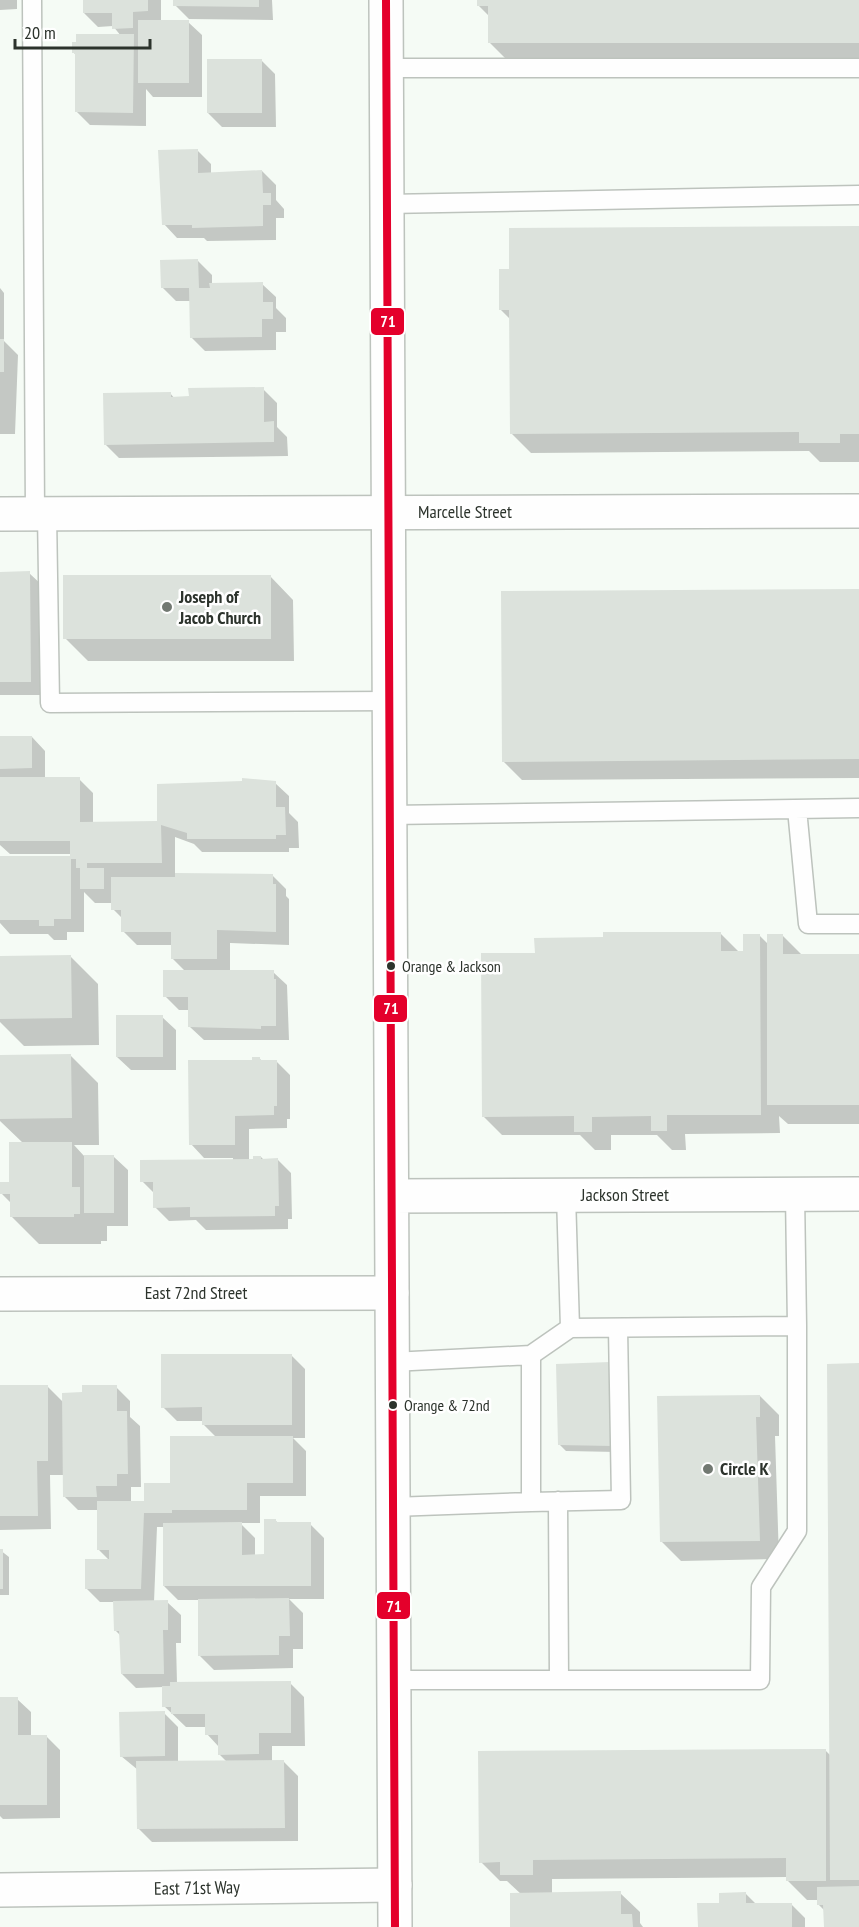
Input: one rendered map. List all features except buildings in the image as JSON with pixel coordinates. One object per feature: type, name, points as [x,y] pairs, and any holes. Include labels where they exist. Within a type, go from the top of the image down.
[{"type":"street","points":[[386,0],[395,1927]]},
{"type":"street","name":"Marcelle Street","points":[[0,514],[859,511]]},
{"type":"street","name":"Jackson Street","points":[[392,1196],[859,1194]]},
{"type":"street","name":"East 72nd Street","points":[[0,1294],[392,1293]]},
{"type":"street","name":"East 71st Way","points":[[0,1890],[395,1885]]},
{"type":"lane","points":[[32,0],[41,514],[50,703],[389,700]]},
{"type":"lane","points":[[386,68],[859,68]]},
{"type":"lane","points":[[387,204],[859,195]]},
{"type":"lane","points":[[390,815],[859,808]]},
{"type":"lane","points":[[797,809],[808,924],[859,924]]},
{"type":"lane","points":[[394,1680],[760,1680],[761,1587],[797,1532],[795,1194]]},
{"type":"lane","points":[[566,1195],[570,1328]]},
{"type":"lane","points":[[392,1362],[531,1355],[570,1328],[797,1326]]},
{"type":"lane","points":[[393,1507],[621,1500],[618,1328]]},
{"type":"lane","points":[[531,1355],[531,1502]]},
{"type":"lane","points":[[558,1501],[559,1680]]},
{"type":"transit line","name":"71","points":[[386,0],[395,1927]]},
{"type":"place","name":"Joseph of Jacob Church","points":[[167,607]]},
{"type":"place","name":"Orange & Jackson","points":[[391,966]]},
{"type":"place","name":"Orange & 72nd","points":[[393,1405]]},
{"type":"place","name":"Circle K","points":[[708,1469]]}]
